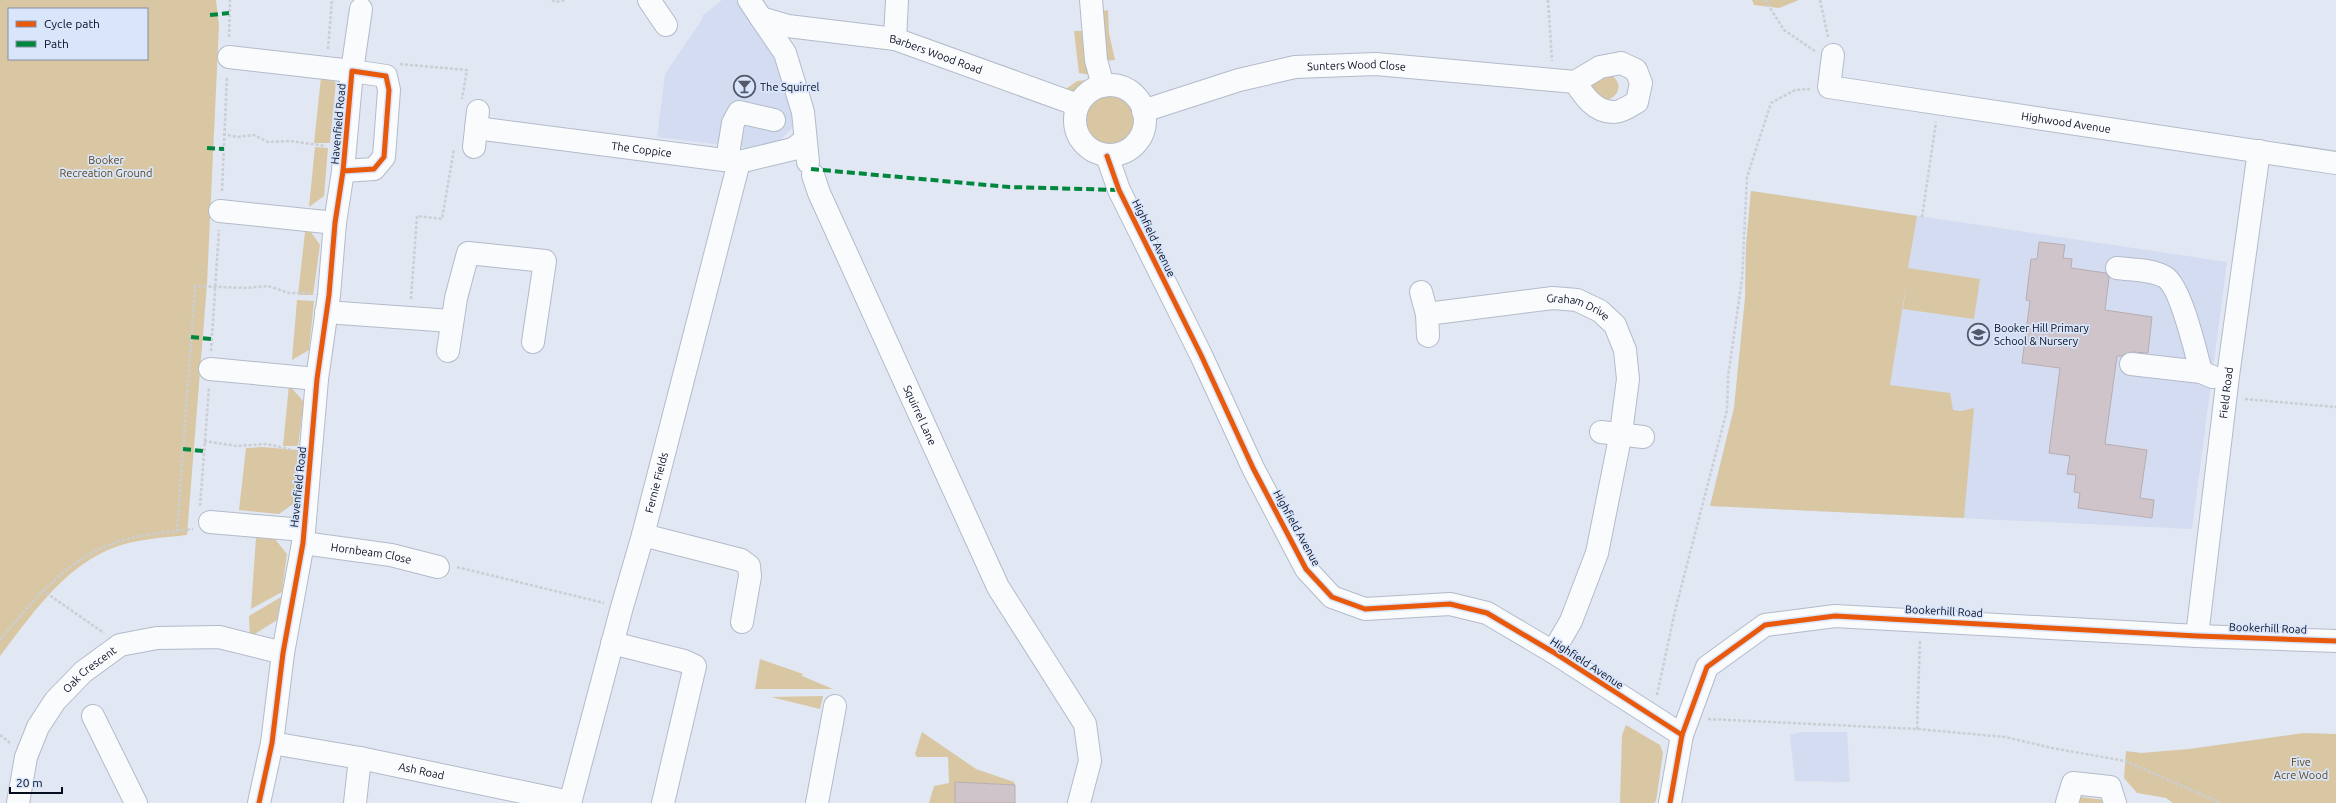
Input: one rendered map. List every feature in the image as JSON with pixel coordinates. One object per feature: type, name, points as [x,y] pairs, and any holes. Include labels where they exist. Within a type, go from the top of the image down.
[{"type":"street","points":[[649,0],[666,25]]},
{"type":"street","name":"Squirrel Lane","points":[[749,0],[785,53],[803,112],[805,140],[811,168],[822,200],[998,587],[1085,724],[1090,761],[1079,803]]},
{"type":"street","points":[[895,39],[897,0]]},
{"type":"street","points":[[1091,0],[1096,60],[1103,86]]},
{"type":"street","points":[[352,71],[361,9]]},
{"type":"street","name":"Barbers Wood Road","points":[[761,18],[788,26],[895,39],[1078,105]]},
{"type":"street","points":[[1829,87],[1833,55]]},
{"type":"street","name":"Havenfield Road","points":[[229,58],[326,67],[386,76],[389,90],[384,157],[374,169],[343,171]]},
{"type":"street","name":"Sunters Wood Close","points":[[1143,111],[1239,80],[1295,67],[1376,64],[1575,82]]},
{"type":"street","name":"Havenfield Road","points":[[259,803],[272,743],[283,653],[303,536],[312,454],[317,379],[328,304],[335,223],[346,148],[352,71]]},
{"type":"street","points":[[1103,86],[1116,86],[1128,90],[1137,99],[1143,111],[1144,124],[1140,137],[1132,147],[1120,154],[1107,156],[1091,150],[1079,138],[1074,122],[1078,105],[1084,96],[1103,86]]},
{"type":"street","name":"Highwood Avenue","points":[[1829,87],[2336,163]]},
{"type":"street","name":"Fernie Fields","points":[[570,803],[612,643],[643,535],[733,161],[733,123],[740,112],[774,120]]},
{"type":"street","name":"The Coppice","points":[[469,126],[733,161],[793,148],[805,140]]},
{"type":"street","name":"Field Road","points":[[2196,636],[2225,398],[2259,151]]},
{"type":"street","name":"Highfield Avenue","points":[[1107,156],[1119,190],[1201,355],[1254,468],[1306,569],[1332,598],[1365,609],[1450,604],[1487,613],[1553,652],[1652,717],[1685,726]]},
{"type":"street","points":[[220,211],[335,223]]},
{"type":"street","points":[[448,351],[451,321],[468,253],[545,261],[532,342]]},
{"type":"street","points":[[2117,268],[2157,273],[2170,281],[2184,313],[2201,372]]},
{"type":"street","points":[[1421,292],[1427,314],[1428,336]]},
{"type":"street","name":"Graham Drive","points":[[1427,314],[1553,298],[1578,300],[1600,311],[1615,326],[1625,350],[1628,378],[1611,432],[1597,553],[1571,622],[1553,652]]},
{"type":"street","points":[[328,304],[410,317],[451,321]]},
{"type":"street","points":[[2131,364],[2201,372],[2212,376],[2228,376]]},
{"type":"street","points":[[210,370],[317,379]]},
{"type":"street","points":[[1611,432],[1642,437]]},
{"type":"street","name":"Havenfield Road","points":[[203,518],[303,536]]},
{"type":"street","points":[[643,535],[741,560],[749,566],[750,576],[742,622]]},
{"type":"street","name":"Hornbeam Close","points":[[303,536],[391,555],[438,568]]},
{"type":"street","name":"Bookerhill Road","points":[[1670,803],[1685,726],[1707,667],[1765,625],[1835,616],[2196,636],[2336,641]]},
{"type":"street","name":"Oak Crescent","points":[[18,803],[26,757],[38,727],[55,701],[83,672],[120,645],[157,638],[219,637],[283,653]]},
{"type":"street","points":[[612,643],[684,660],[694,666],[663,803]]},
{"type":"street","points":[[817,803],[836,706]]},
{"type":"street","points":[[93,716],[136,803]]},
{"type":"street","name":"Ash Road","points":[[272,743],[360,758],[570,803]]},
{"type":"street","points":[[355,803],[360,758]]},
{"type":"street","points":[[2067,803],[2073,783],[2110,787],[2115,803]]},
{"type":"path","points":[[0,640],[42,590],[91,553],[130,538],[194,529],[203,518],[204,441],[216,286],[223,134],[229,58],[230,0]]},
{"type":"path","points":[[326,67],[332,0]]},
{"type":"path","points":[[552,0],[556,2],[565,0]]},
{"type":"path","points":[[1548,0],[1553,80]]},
{"type":"path","points":[[1765,0],[1784,30],[1817,53],[1833,55],[1820,0]]},
{"type":"path","points":[[392,63],[467,70],[469,126],[442,219],[417,216],[410,317]]},
{"type":"path","points":[[1652,717],[1675,611],[1728,410],[1728,377],[1742,279],[1747,177],[1771,103],[1795,90],[1829,87]]},
{"type":"path","points":[[1922,217],[1938,103]]},
{"type":"path","points":[[223,134],[237,136],[254,135],[268,142],[290,140],[298,143],[346,148]]},
{"type":"path","points":[[177,531],[194,286],[245,288],[268,286],[328,304]]},
{"type":"path","points":[[2225,398],[2336,407]]},
{"type":"path","points":[[204,441],[236,446],[267,444],[312,454]]},
{"type":"path","points":[[438,568],[441,563],[622,607]]},
{"type":"path","points":[[42,590],[120,645]]},
{"type":"path","points":[[1918,729],[1921,620]]},
{"type":"path","points":[[1685,726],[1918,729],[2005,737],[2052,748],[2125,761],[2221,803]]},
{"type":"shaded area","points":[[722,0],[736,0],[758,28],[776,62],[786,88],[794,126],[773,147],[747,148],[657,137],[665,74],[703,18],[702,16]]},
{"type":"shaded area","name":"Booker Hill Primary School & Nursery","points":[[1751,191],[2227,262],[2192,529],[1710,506],[1734,408],[1745,298],[1746,245]]},
{"type":"shaded area","points":[[1802,732],[1847,732],[1850,782],[1795,781],[1790,735]]},
{"type":"green space","name":"Booker Recreation Ground","points":[[0,0],[216,0],[219,25],[207,284],[187,535],[148,539],[128,543],[110,549],[92,558],[76,569],[48,595],[0,656]]},
{"type":"green space","points":[[1752,0],[1799,0],[1779,8],[1754,5]]},
{"type":"green space","points":[[1108,10],[1109,33],[1115,60],[1103,61],[1096,12]]},
{"type":"green space","points":[[1074,31],[1085,31],[1091,75],[1079,73]]},
{"type":"green space","points":[[1609,73],[1618,82],[1617,92],[1615,96],[1610,99],[1598,102],[1588,81]]},
{"type":"green space","points":[[321,78],[336,82],[330,143],[314,143]]},
{"type":"green space","points":[[1089,80],[1084,87],[1074,94],[1063,91],[1077,81]]},
{"type":"green space","points":[[1110,95],[1121,98],[1130,103],[1135,112],[1138,123],[1135,134],[1130,143],[1121,148],[1110,151],[1099,148],[1090,143],[1085,134],[1082,123],[1085,112],[1090,103],[1099,98]]},
{"type":"green space","points":[[315,147],[328,148],[324,196],[309,207]]},
{"type":"green space","points":[[1751,191],[1917,216],[1908,268],[1980,279],[1974,319],[1903,309],[1907,280],[1890,385],[1950,393],[1953,410],[1961,411],[1974,408],[1964,518],[1710,506],[1734,408],[1745,298],[1746,245]]},
{"type":"green space","points":[[305,232],[311,232],[320,245],[313,295],[298,295]]},
{"type":"green space","points":[[297,300],[314,301],[309,350],[292,360]]},
{"type":"green space","points":[[289,385],[304,402],[298,446],[283,446]]},
{"type":"green space","points":[[262,447],[298,450],[293,504],[279,514],[239,510],[246,448]]},
{"type":"green space","points":[[256,538],[275,539],[287,554],[282,592],[251,609]]},
{"type":"green space","points":[[281,597],[277,620],[250,637],[249,616]]},
{"type":"green space","points":[[760,659],[803,674],[802,676],[833,689],[755,689]]},
{"type":"green space","points":[[823,696],[820,709],[771,697]]},
{"type":"green space","points":[[1626,725],[1660,745],[1663,753],[1656,801],[1654,803],[1620,803],[1622,735]]},
{"type":"green space","points":[[922,732],[976,769],[1014,782],[1015,785],[955,782],[955,803],[929,803],[934,786],[949,783],[948,757],[917,757],[915,754]]},
{"type":"green space","name":"Five Acre Wood","points":[[2304,733],[2336,734],[2336,803],[2173,803],[2166,798],[2137,793],[2124,778],[2126,751],[2141,753],[2189,749]]},
{"type":"green space","points":[[2081,797],[2105,800],[2107,803],[2074,803],[2074,800]]},
{"type":"building","points":[[2039,242],[2065,245],[2063,258],[2072,259],[2071,268],[2106,273],[2109,278],[2105,310],[2152,317],[2148,353],[2132,352],[2117,356],[2105,444],[2147,450],[2140,498],[2154,500],[2152,518],[2078,508],[2080,493],[2074,492],[2076,475],[2067,474],[2070,456],[2049,453],[2060,368],[2022,363],[2030,301],[2026,300],[2031,259],[2037,259]]},
{"type":"building","points":[[955,782],[1015,785],[1015,803],[955,803]]},
{"type":"marked path","points":[[210,15],[229,13]]},
{"type":"marked path","points":[[207,148],[224,149]]},
{"type":"marked path","points":[[811,169],[1009,187],[1119,190]]},
{"type":"marked path","points":[[191,337],[212,339]]},
{"type":"marked path","points":[[183,449],[204,451]]},
{"type":"cycle path","points":[[259,803],[272,743],[283,653],[303,543],[317,379],[329,295],[335,223],[343,171],[352,71],[386,76],[389,90],[384,157],[374,169],[343,171]]},
{"type":"cycle path","points":[[1107,156],[1119,190],[1201,355],[1253,468],[1306,569],[1332,597],[1365,609],[1450,604],[1487,613],[1553,652],[1682,735]]},
{"type":"cycle path","points":[[1670,803],[1682,735],[1707,667],[1765,625],[1835,616],[2197,636],[2336,641]]},
{"type":"place","name":"The Squirrel","points":[[744,87]]},
{"type":"place","name":"Booker Hill Primary School & Nursery","points":[[1979,334]]}]
